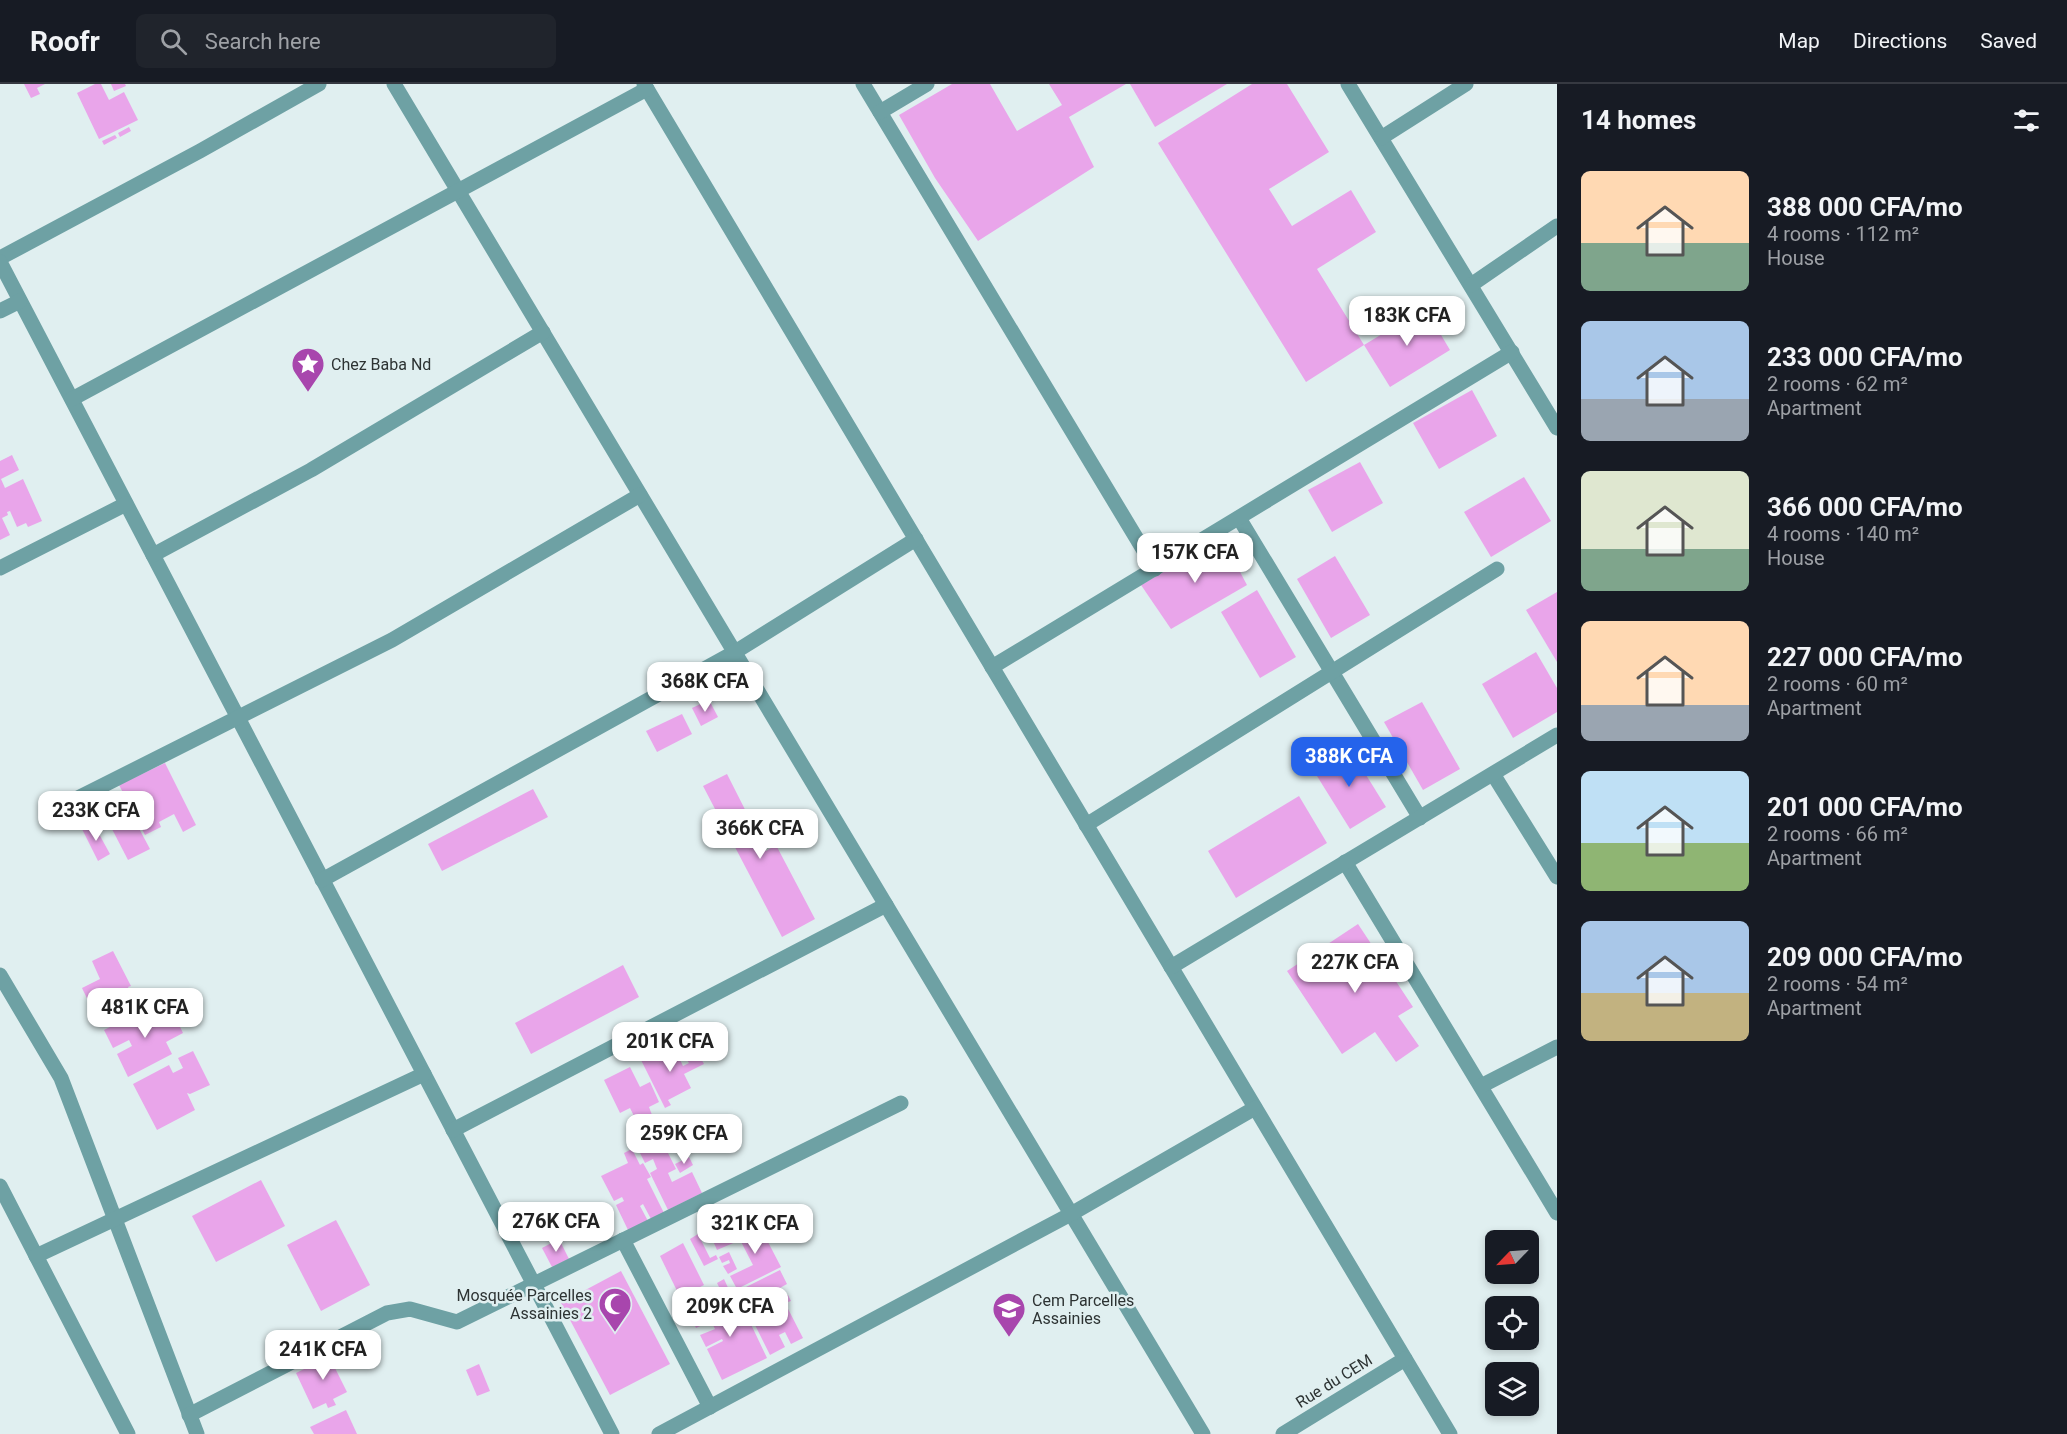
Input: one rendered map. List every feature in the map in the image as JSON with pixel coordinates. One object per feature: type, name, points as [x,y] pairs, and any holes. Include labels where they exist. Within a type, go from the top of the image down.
[{"type":"street","points":[[319,84],[0,260],[612,1434]]},
{"type":"street","points":[[394,84],[1203,1434]]},
{"type":"street","points":[[863,84],[1155,569]]},
{"type":"street","points":[[880,112],[927,84]]},
{"type":"street","points":[[1348,84],[1557,427]]},
{"type":"street","points":[[1381,138],[1466,84]]},
{"type":"street","points":[[72,399],[459,192],[646,87],[1450,1434]]},
{"type":"street","points":[[1471,285],[1557,226]]},
{"type":"street","points":[[0,311],[20,301]]},
{"type":"street","points":[[153,555],[311,470],[543,332]]},
{"type":"street","points":[[992,668],[1512,352]]},
{"type":"street","points":[[78,798],[392,639],[640,495]]},
{"type":"street","points":[[0,568],[126,504]]},
{"type":"street","points":[[1239,518],[1420,818]]},
{"type":"street","points":[[322,880],[735,652],[916,539]]},
{"type":"street","points":[[1086,825],[1497,569]]},
{"type":"street","points":[[1171,967],[1557,735]]},
{"type":"street","points":[[1493,774],[1557,877]]},
{"type":"street","points":[[1346,862],[1557,1213]]},
{"type":"street","points":[[453,1130],[886,905]]},
{"type":"street","points":[[0,975],[61,1078],[117,1218],[197,1434]]},
{"type":"street","points":[[1481,1086],[1557,1047]]},
{"type":"street","points":[[36,1256],[424,1074]]},
{"type":"street","points":[[189,1415],[387,1313],[410,1309],[457,1322],[901,1103]]},
{"type":"street","points":[[659,1434],[1071,1214],[1255,1108]]},
{"type":"street","points":[[0,1186],[128,1434]]},
{"type":"street","points":[[623,1240],[710,1407]]},
{"type":"street","name":"Rue du CEM","points":[[1283,1434],[1405,1359]]},
{"type":"building","points":[[24,84],[45,84],[37,88],[40,94],[31,98]]},
{"type":"building","points":[[95,84],[101,84],[109,100],[124,92],[138,120],[99,139],[77,93]]},
{"type":"building","points":[[111,84],[125,84],[126,86],[114,91]]},
{"type":"building","points":[[952,84],[990,84],[1017,131],[1062,105],[1049,84],[1126,84],[1069,117],[1094,167],[978,241],[935,178],[899,115]]},
{"type":"building","points":[[1130,84],[1227,84],[1155,127]]},
{"type":"building","points":[[1252,84],[1287,84],[1329,152],[1269,189],[1292,226],[1351,190],[1376,232],[1317,269],[1364,345],[1306,382],[1158,143]]},
{"type":"building","points":[[129,127],[131,131],[120,137],[118,133]]},
{"type":"building","points":[[115,135],[117,138],[104,145],[102,141]]},
{"type":"building","points":[[1425,308],[1450,350],[1390,387],[1364,345]]},
{"type":"building","points":[[1472,390],[1497,436],[1439,469],[1413,423]]},
{"type":"building","points":[[12,455],[19,470],[1,479],[5,488],[23,479],[42,521],[28,527],[26,523],[17,527],[10,511],[7,512],[8,515],[2,518],[10,535],[0,540],[0,461]]},
{"type":"building","points":[[1360,462],[1383,503],[1332,532],[1308,490]]},
{"type":"building","points":[[1524,477],[1551,521],[1491,557],[1464,512]]},
{"type":"building","points":[[1222,538],[1247,585],[1171,629],[1141,585]]},
{"type":"building","points":[[1335,556],[1370,615],[1331,638],[1297,579]]},
{"type":"building","points":[[1257,590],[1296,657],[1260,678],[1221,612]]},
{"type":"building","points":[[1557,592],[1557,662],[1526,610]]},
{"type":"building","points":[[1536,652],[1557,688],[1557,712],[1513,738],[1482,684]]},
{"type":"building","points":[[709,700],[718,717],[701,726],[692,708]]},
{"type":"building","points":[[1422,702],[1460,769],[1423,790],[1384,722]]},
{"type":"building","points":[[682,714],[692,734],[657,752],[646,731]]},
{"type":"building","points":[[1348,746],[1386,807],[1350,829],[1312,768]]},
{"type":"building","points":[[165,763],[196,825],[183,832],[174,814],[159,822],[161,827],[145,835],[119,785]]},
{"type":"building","points":[[727,774],[766,851],[776,845],[815,919],[782,937],[703,786]]},
{"type":"building","points":[[533,789],[548,817],[442,871],[428,844]]},
{"type":"building","points":[[119,791],[150,849],[128,860],[98,802]]},
{"type":"building","points":[[1299,796],[1327,843],[1236,898],[1208,851]]},
{"type":"building","points":[[93,823],[110,854],[98,861],[82,829]]},
{"type":"building","points":[[1358,924],[1413,1007],[1398,1016],[1419,1046],[1396,1062],[1375,1032],[1342,1054],[1287,971]]},
{"type":"building","points":[[113,951],[131,986],[128,987],[133,998],[96,1017],[82,988],[100,979],[92,961]]},
{"type":"building","points":[[623,965],[639,997],[531,1054],[515,1023]]},
{"type":"building","points":[[166,998],[183,1033],[166,1042],[172,1054],[128,1077],[117,1054],[132,1046],[129,1040],[113,1048],[104,1030],[138,1013],[144,1025],[162,1016],[156,1004]]},
{"type":"building","points":[[678,1042],[680,1046],[675,1049],[683,1066],[689,1063],[687,1060],[699,1055],[704,1064],[684,1074],[691,1088],[668,1100],[671,1105],[665,1108],[641,1060]]},
{"type":"building","points":[[193,1051],[210,1085],[190,1094],[187,1093],[195,1110],[157,1130],[133,1084],[169,1065],[173,1073],[183,1068],[178,1058]]},
{"type":"building","points":[[630,1067],[640,1087],[650,1082],[659,1102],[649,1107],[652,1115],[637,1122],[630,1108],[620,1113],[604,1080]]},
{"type":"building","points":[[659,1135],[676,1169],[668,1173],[672,1182],[692,1172],[702,1193],[668,1210],[650,1173],[657,1169],[653,1159],[645,1163],[637,1147]]},
{"type":"building","points":[[632,1149],[640,1165],[643,1163],[651,1177],[647,1179],[664,1213],[651,1219],[643,1204],[640,1206],[648,1221],[628,1230],[616,1205],[624,1201],[622,1197],[614,1201],[601,1176],[628,1163],[624,1153]]},
{"type":"building","points":[[689,1157],[693,1165],[680,1173],[675,1164]]},
{"type":"building","points":[[261,1180],[285,1226],[216,1262],[192,1216]]},
{"type":"building","points":[[728,1218],[738,1241],[717,1250],[707,1227]]},
{"type":"building","points":[[756,1219],[781,1267],[737,1289],[730,1276],[753,1265],[735,1230]]},
{"type":"building","points":[[336,1220],[370,1285],[321,1311],[287,1245]]},
{"type":"building","points":[[698,1234],[710,1258],[716,1255],[718,1259],[704,1266],[690,1239]]},
{"type":"building","points":[[559,1239],[569,1259],[552,1267],[542,1248]]},
{"type":"building","points":[[683,1243],[704,1285],[680,1297],[660,1256]]},
{"type":"building","points":[[729,1252],[737,1269],[728,1274],[723,1266],[730,1263],[729,1260],[722,1263],[719,1257]]},
{"type":"building","points":[[780,1270],[787,1284],[778,1289],[782,1298],[788,1295],[791,1301],[785,1303],[803,1338],[791,1344],[785,1332],[779,1335],[785,1347],[770,1355],[749,1313],[757,1309],[750,1294],[742,1298],[738,1291]]},
{"type":"building","name":"Mosquée Parcelles Assainies 2","points":[[621,1271],[670,1364],[610,1395],[561,1303]]},
{"type":"building","points":[[724,1279],[730,1292],[723,1295],[717,1283]]},
{"type":"building","points":[[736,1294],[743,1309],[735,1313],[740,1322],[748,1318],[767,1358],[722,1380],[707,1349],[723,1341],[722,1339],[706,1347],[700,1335],[715,1329],[711,1321],[696,1328],[691,1316]]},
{"type":"building","points":[[749,1297],[754,1308],[746,1312],[741,1302]]},
{"type":"building","points":[[347,1348],[350,1356],[333,1364],[347,1392],[333,1399],[336,1405],[328,1408],[326,1403],[313,1409],[296,1373]]},
{"type":"building","points":[[479,1364],[490,1391],[477,1396],[466,1370]]},
{"type":"building","points":[[346,1410],[357,1434],[314,1434],[310,1427]]},
{"type":"place","name":"Chez Baba Nd","points":[[308,393]]},
{"type":"place","name":"Mosquée Parcelles Assainies 2","points":[[615,1333]]},
{"type":"place","name":"Cem Parcelles Assainies","points":[[1009,1338]]}]
